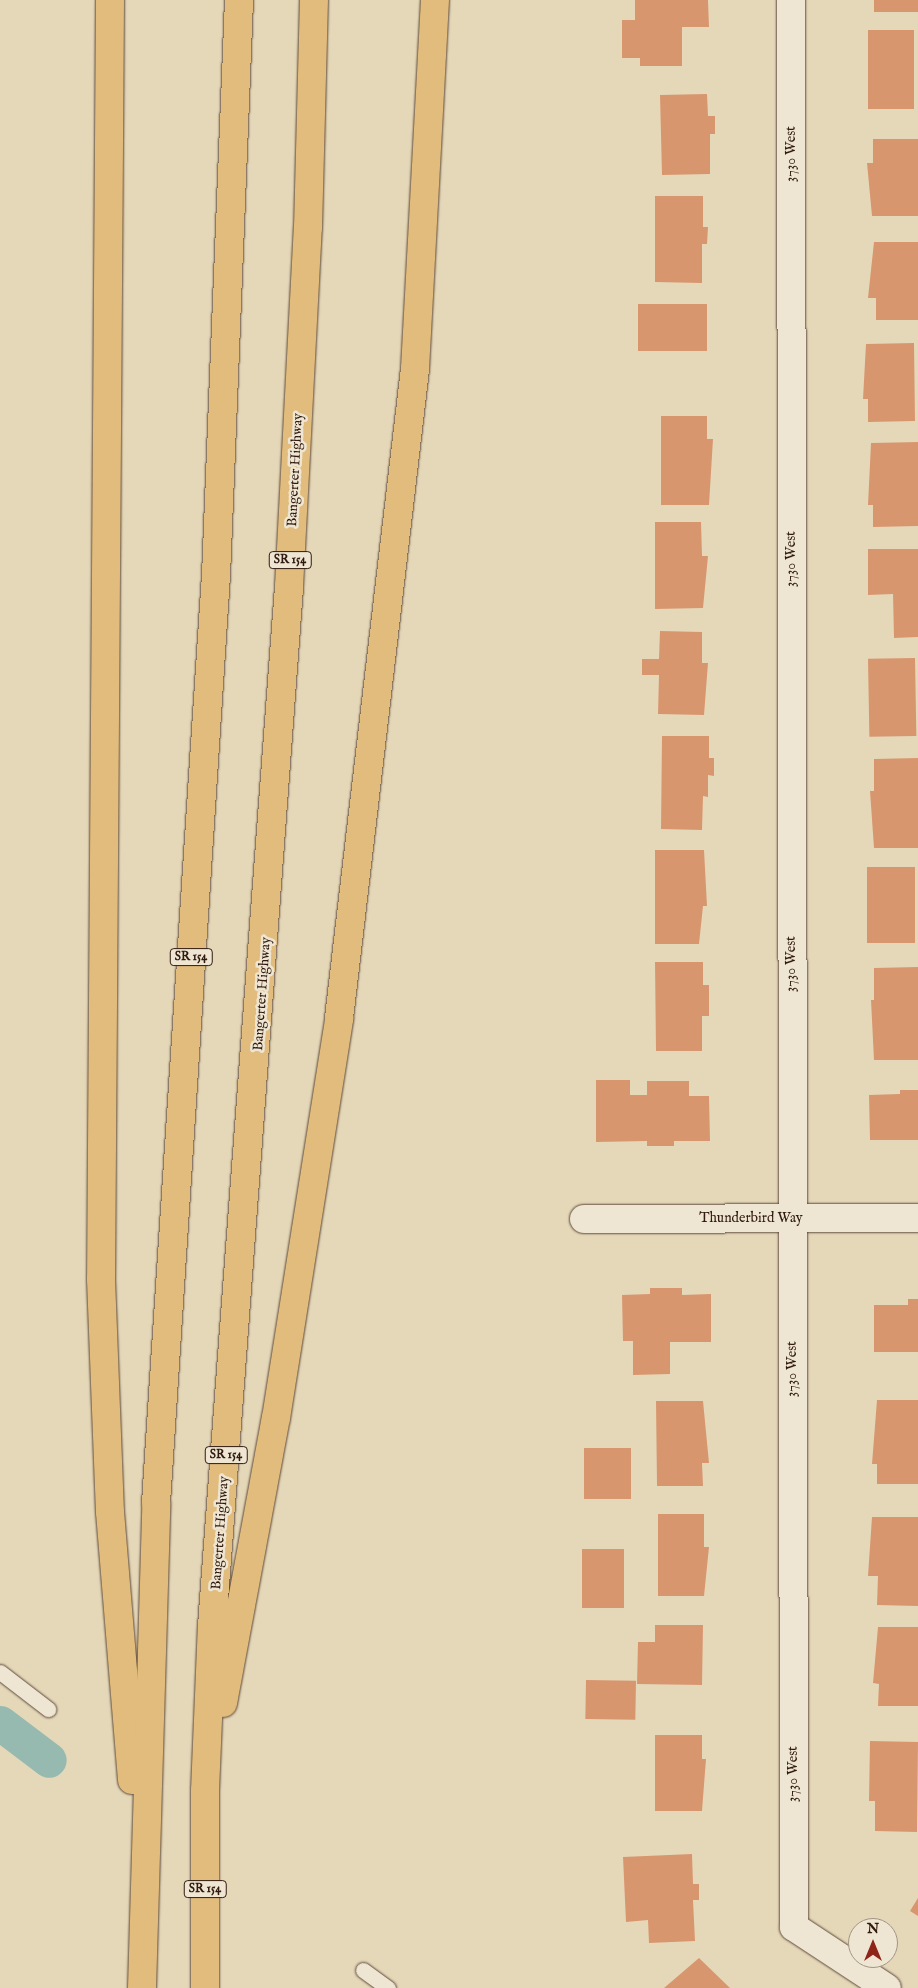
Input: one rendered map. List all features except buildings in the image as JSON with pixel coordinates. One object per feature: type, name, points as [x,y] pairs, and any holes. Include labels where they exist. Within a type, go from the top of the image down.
[{"type":"highway","points":[[110,0],[101,1288],[110,1512],[142,1914]]},
{"type":"highway","name":"SR 154","points":[[142,1988],[142,1914],[156,1503],[216,576],[239,0]]},
{"type":"highway","name":"Bangerter Highway","points":[[205,1988],[205,1791],[212,1626],[289,587],[308,228],[314,0]]},
{"type":"highway","points":[[205,1791],[276,1418],[339,1018],[415,369],[435,0]]},
{"type":"street","name":"3730 West","points":[[791,0],[794,1927],[887,1988]]},
{"type":"street","name":"Thunderbird Way","points":[[584,1219],[918,1218]]},
{"type":"lane","points":[[0,1672],[48,1709]]},
{"type":"lane","points":[[363,1970],[388,1988]]},
{"type":"waterway","points":[[0,1723],[49,1760]]}]
